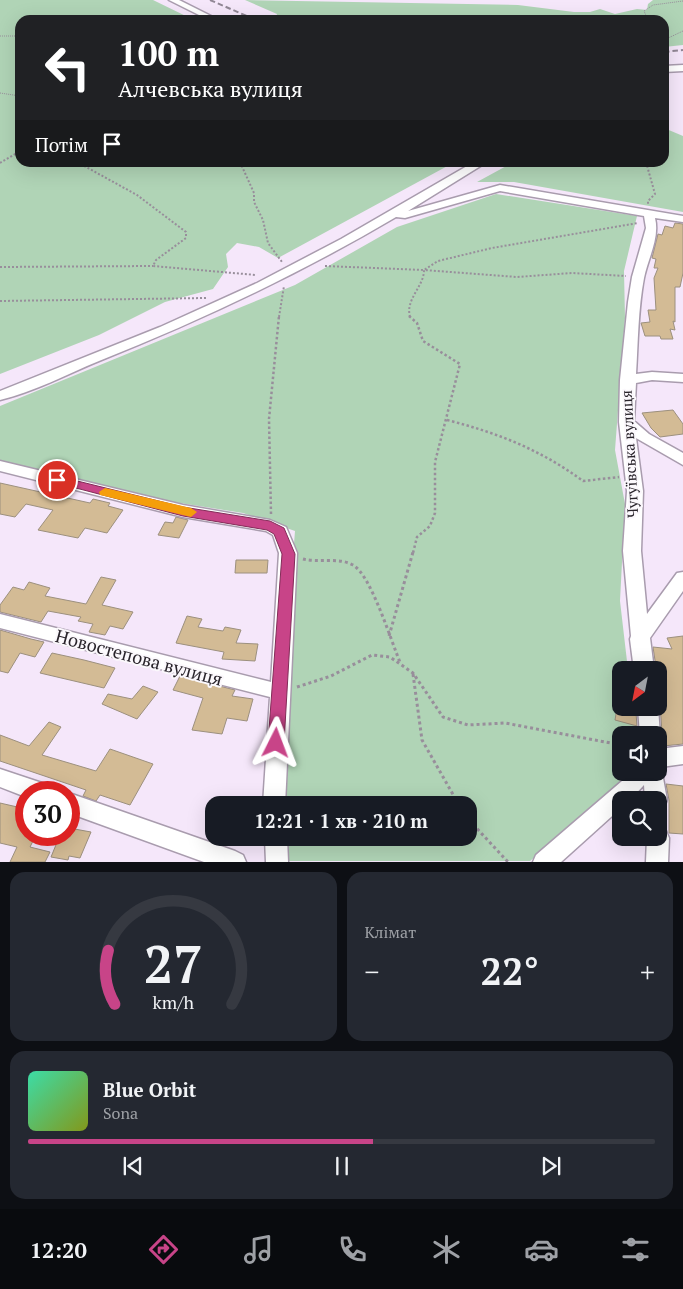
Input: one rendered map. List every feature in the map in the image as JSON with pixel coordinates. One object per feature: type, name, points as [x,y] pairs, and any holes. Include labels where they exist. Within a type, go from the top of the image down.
[{"type":"street","points":[[173,0],[204,15]]},
{"type":"street","points":[[669,68],[683,68]]},
{"type":"street","points":[[0,396],[235,298],[286,274],[385,220],[474,167]]},
{"type":"street","points":[[385,220],[500,188],[683,219]]},
{"type":"street","name":"Чугуївська вулиця","points":[[643,661],[632,551],[635,491],[626,422],[627,380],[638,277],[652,228],[645,213]]},
{"type":"street","points":[[627,380],[652,376],[683,378]]},
{"type":"street","points":[[626,422],[644,437],[683,460]]},
{"type":"street","points":[[0,466],[183,511],[270,526],[280,531],[288,554],[274,796]]},
{"type":"street","points":[[639,639],[683,578]]},
{"type":"street","name":"Новостепова вулиця","points":[[0,621],[242,684],[279,690]]},
{"type":"street","points":[[667,757],[683,756]]},
{"type":"street","points":[[0,778],[15,783]]},
{"type":"street","points":[[544,862],[629,788],[634,781]]},
{"type":"street","points":[[80,807],[235,862]]},
{"type":"street","points":[[276,846],[277,862]]},
{"type":"street","points":[[657,862],[658,846]]},
{"type":"path","points":[[646,15],[644,11],[653,5],[683,0]]},
{"type":"path","points":[[669,38],[683,31]]},
{"type":"path","points":[[0,36],[15,36]]},
{"type":"path","points":[[0,93],[15,95]]},
{"type":"path","points":[[0,163],[15,154]]},
{"type":"path","points":[[86,167],[137,195],[186,232],[186,238],[156,260],[153,266]]},
{"type":"path","points":[[242,167],[254,193],[254,202],[263,220],[268,244],[286,274],[278,322],[269,419],[270,526]]},
{"type":"path","points":[[424,270],[438,261],[492,248],[641,222],[644,219],[640,215],[648,209],[648,200],[655,194],[647,167]]},
{"type":"path","points":[[307,262],[339,268],[424,270],[517,277],[572,273],[638,277]]},
{"type":"path","points":[[0,267],[153,266],[286,274]]},
{"type":"path","points":[[389,636],[417,537],[430,526],[435,513],[435,462],[460,364],[454,358],[423,341],[417,323],[410,318],[408,310],[414,300],[415,292],[424,281],[424,270]]},
{"type":"path","points":[[0,301],[235,298]]},
{"type":"path","points":[[447,420],[500,433],[540,450],[582,481],[633,476]]},
{"type":"path","points":[[288,554],[307,560],[335,560],[356,566],[367,582],[400,664]]},
{"type":"path","points":[[279,690],[302,686],[331,676],[372,655],[390,656],[413,673],[443,716],[468,724],[505,722],[612,743]]},
{"type":"path","points":[[413,673],[422,740],[454,796]]},
{"type":"path","points":[[477,829],[508,862]]},
{"type":"green space","points":[[0,0],[153,0],[184,15],[15,15],[15,167],[446,167],[278,258],[259,247],[237,243],[226,254],[228,267],[213,289],[165,302],[99,335],[0,374]]},
{"type":"green space","points":[[245,0],[518,5],[574,12],[590,12],[600,9],[615,14],[637,9],[647,10],[648,4],[653,0],[683,0],[683,45],[669,46],[669,15],[277,14]]},
{"type":"green space","points":[[669,130],[683,136],[683,212],[514,182],[477,182],[505,167],[669,167]]},
{"type":"green space","points":[[496,194],[637,216],[624,271],[625,318],[615,450],[625,504],[620,601],[627,661],[612,661],[612,716],[633,716],[634,726],[612,726],[612,781],[628,781],[618,791],[612,791],[612,795],[530,861],[284,861],[282,846],[477,846],[477,796],[277,796],[283,684],[295,531],[243,513],[161,500],[0,461],[0,406],[295,285],[397,227]]},
{"type":"building","points":[[675,223],[683,224],[683,273],[680,287],[675,287],[675,322],[673,321],[675,330],[670,329],[673,339],[661,339],[660,336],[645,336],[641,323],[650,322],[648,310],[656,310],[654,278],[658,268],[654,268],[656,259],[652,258],[658,234],[662,235],[665,226],[673,228]]},
{"type":"building","points":[[673,410],[683,424],[683,434],[660,437],[651,428],[642,413]]},
{"type":"building","points":[[0,483],[90,503],[93,499],[110,503],[108,506],[123,510],[107,533],[85,528],[78,538],[38,530],[53,510],[26,504],[15,517],[0,514]]},
{"type":"building","points":[[176,517],[188,520],[179,538],[158,535],[165,522],[173,523]]},
{"type":"building","points":[[236,560],[268,560],[267,573],[235,573]]},
{"type":"building","points":[[101,577],[116,580],[102,605],[133,612],[123,629],[110,626],[105,635],[89,632],[93,624],[78,621],[81,617],[48,611],[41,622],[0,612],[0,605],[13,587],[24,590],[29,582],[50,588],[45,596],[86,604]]},
{"type":"building","points":[[187,616],[202,619],[198,627],[223,631],[225,627],[241,630],[236,643],[258,644],[255,661],[222,659],[224,652],[176,643]]},
{"type":"building","points":[[0,630],[44,642],[35,657],[20,653],[8,673],[0,671]]},
{"type":"building","points":[[683,636],[683,744],[667,746],[667,726],[662,726],[661,716],[668,716],[668,661],[655,661],[653,647],[672,649],[667,638]]},
{"type":"building","points":[[52,653],[115,668],[104,688],[40,673]]},
{"type":"building","points":[[180,676],[235,690],[232,696],[253,699],[247,721],[227,718],[222,734],[192,730],[203,698],[173,690]]},
{"type":"building","points":[[143,686],[158,692],[137,719],[102,704],[108,694],[132,699]]},
{"type":"building","points":[[616,716],[636,716],[637,726],[615,720]]},
{"type":"building","points":[[49,722],[61,727],[42,755],[96,771],[110,749],[153,764],[130,805],[100,795],[96,801],[83,796],[86,790],[80,788],[80,781],[59,781],[0,761],[0,735],[29,746]]},
{"type":"building","points":[[666,784],[683,786],[683,834],[669,833],[669,800]]},
{"type":"building","points":[[0,803],[15,806],[15,846],[30,846],[50,852],[45,862],[10,862],[17,847],[0,843]]},
{"type":"building","points":[[80,830],[91,832],[80,858],[69,856],[68,860],[51,857],[56,846],[80,846]]},
{"type":"railway","points":[[210,0],[244,15]]},
{"type":"railway","points":[[669,51],[683,50]]},
{"type":"slow traffic","points":[[105,492],[191,512]]},
{"type":"route","points":[[57,480],[183,511],[270,526],[280,531],[288,554],[276,743]]}]
